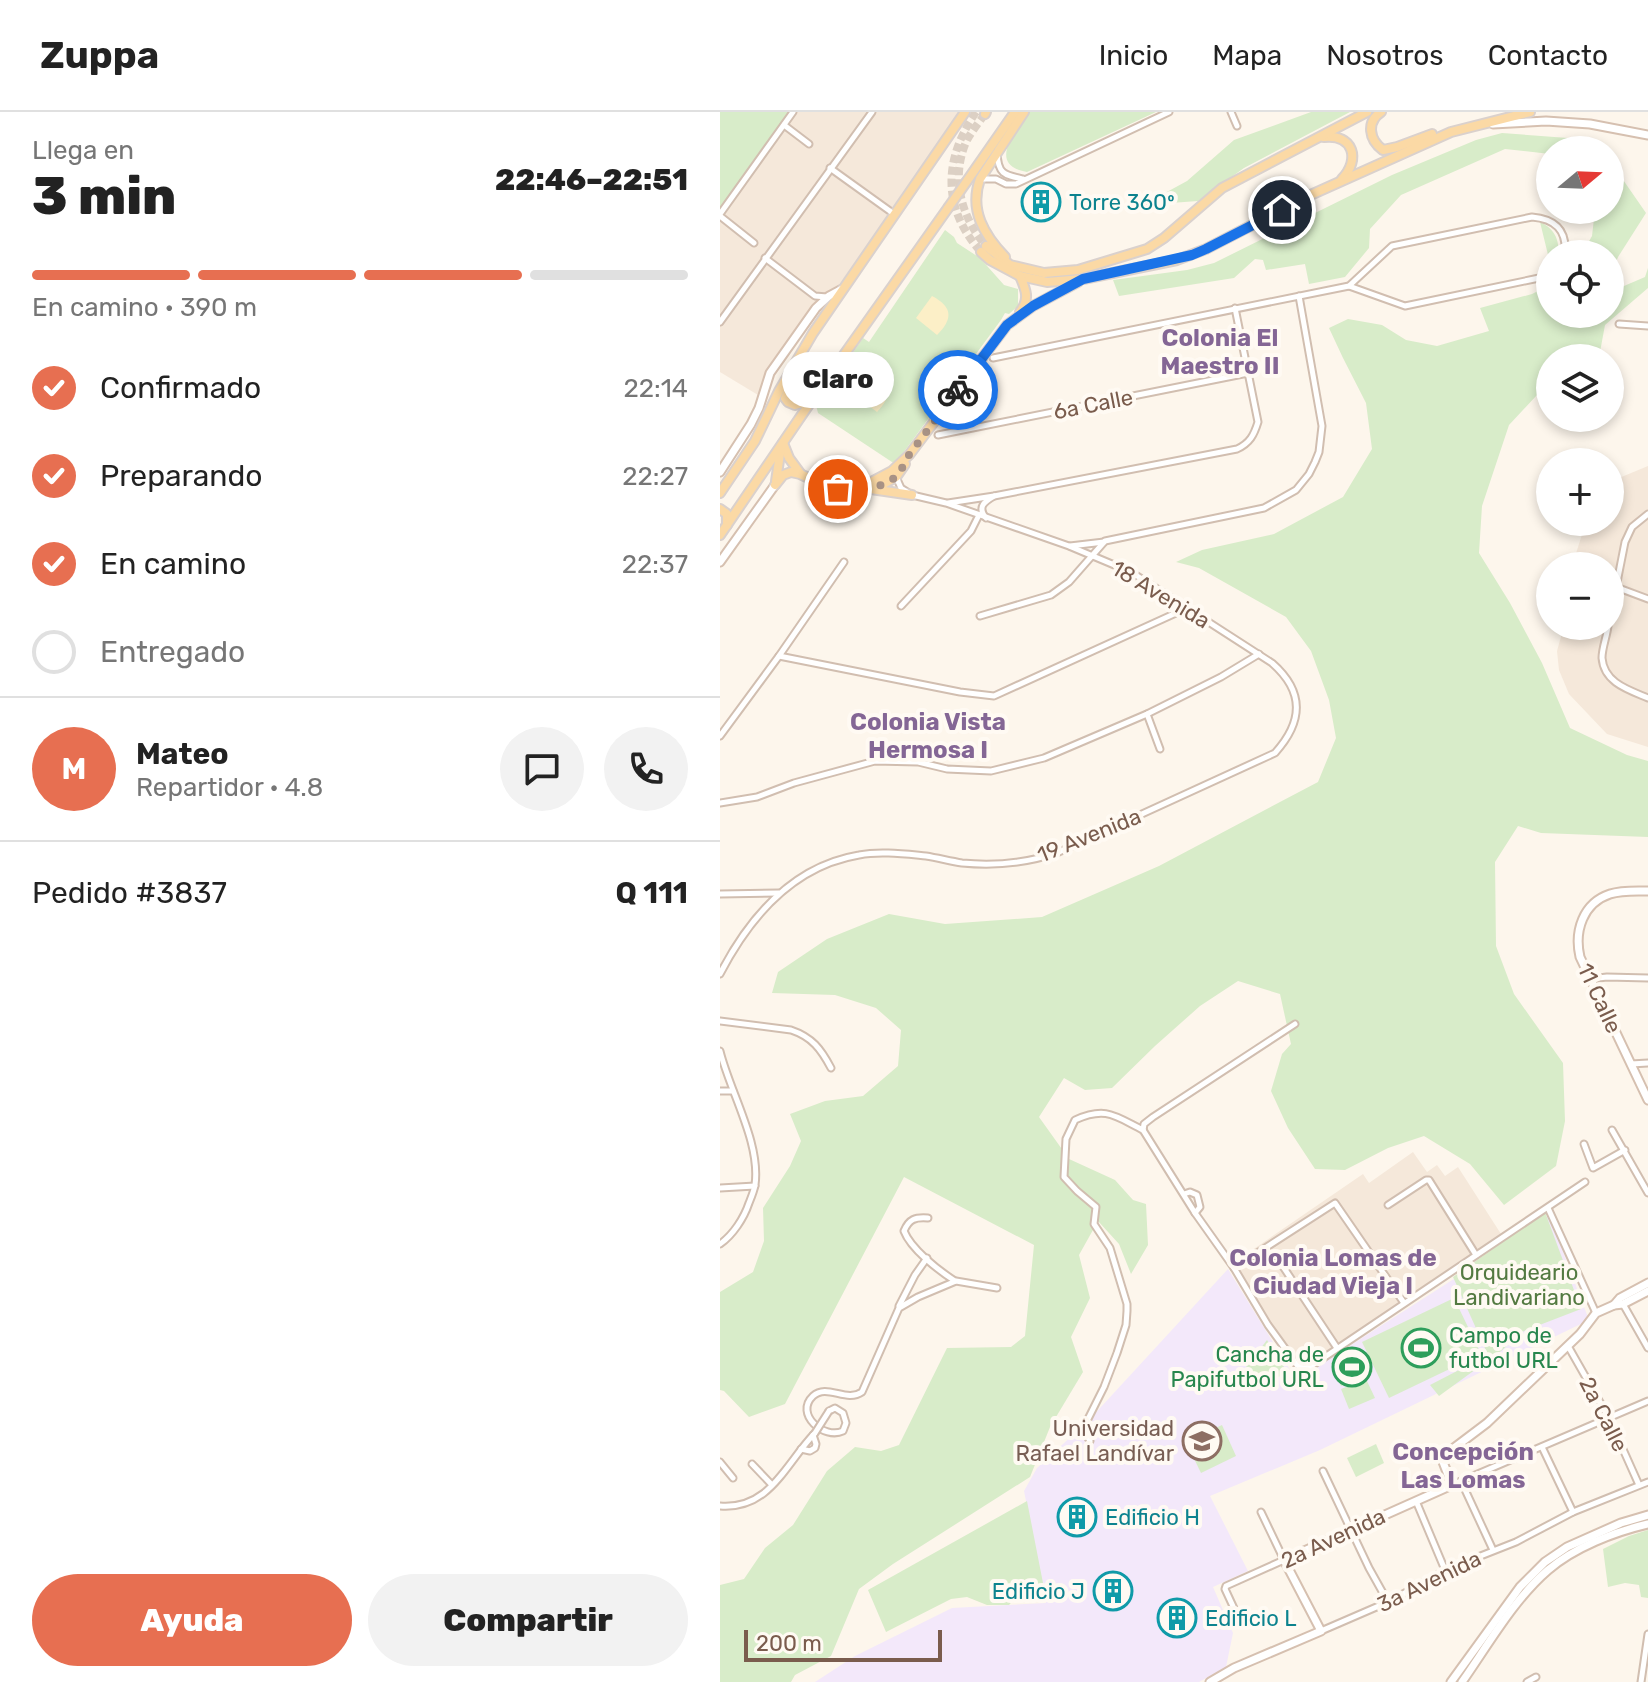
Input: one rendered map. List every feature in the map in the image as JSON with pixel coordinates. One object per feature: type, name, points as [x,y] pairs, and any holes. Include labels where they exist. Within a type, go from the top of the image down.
[{"type":"main road","points":[[720,535],[1015,112]]},
{"type":"main road","points":[[1015,265],[992,242],[980,222],[976,196],[980,179],[1024,112]]},
{"type":"main road","points":[[1367,112],[1222,188],[1147,249],[1059,273],[1035,272],[1005,262],[984,249],[990,260],[1020,276],[1047,282],[1083,279],[1192,255],[1306,197],[1451,132],[1530,112]]},
{"type":"main road","points":[[1381,112],[1374,118],[1371,128],[1376,144],[1383,150],[1432,134],[1451,132]]},
{"type":"main road","points":[[720,493],[755,441],[779,391],[813,333],[963,115]]},
{"type":"main road","points":[[1319,138],[1336,136],[1346,141],[1350,148],[1351,167],[1339,183]]},
{"type":"main road","points":[[858,489],[884,476],[909,455],[999,335],[1017,317],[1027,298],[1020,276]]},
{"type":"main road","points":[[1017,317],[1083,279]]},
{"type":"main road","points":[[812,400],[795,405],[785,398],[813,333]]},
{"type":"main road","points":[[782,444],[800,474]]},
{"type":"main road","points":[[775,485],[782,444]]},
{"type":"main road","points":[[871,489],[896,477],[909,455]]},
{"type":"main road","points":[[896,477],[901,463]]},
{"type":"main road","points":[[775,485],[788,473],[800,474],[828,487],[912,495]]},
{"type":"main road","points":[[720,509],[727,514],[727,525]]},
{"type":"street","points":[[754,243],[720,215],[793,112]]},
{"type":"street","points":[[720,322],[872,112]]},
{"type":"street","points":[[951,112],[963,115]]},
{"type":"street","points":[[980,179],[1016,184],[1169,112]]},
{"type":"street","points":[[1231,112],[1237,126]]},
{"type":"street","points":[[1475,125],[1546,121],[1590,124],[1648,135]]},
{"type":"street","points":[[784,125],[809,144]]},
{"type":"street","points":[[997,153],[1001,172],[1024,179]]},
{"type":"street","points":[[830,168],[895,215]]},
{"type":"street","points":[[1349,286],[1392,246],[1532,217],[1547,219],[1559,228],[1564,240]]},
{"type":"street","points":[[765,258],[815,296],[829,296]]},
{"type":"street","points":[[993,358],[1349,286],[1405,306],[1536,278]]},
{"type":"street","points":[[720,472],[759,408],[770,373],[816,308],[844,288]]},
{"type":"street","points":[[815,296],[816,308]]},
{"type":"street","points":[[1069,546],[1264,508],[1296,490],[1315,462],[1322,426],[1299,296]]},
{"type":"street","points":[[946,503],[1237,449],[1248,444],[1258,422],[1235,308]]},
{"type":"street","points":[[1624,324],[1648,326]]},
{"type":"street","name":"6a Calle","points":[[938,435],[1248,373]]},
{"type":"street","points":[[896,477],[901,488],[912,495]]},
{"type":"street","points":[[720,562],[775,485]]},
{"type":"street","name":"18 Avenida","points":[[912,495],[946,503],[1069,546],[1131,572],[1282,672],[1295,695],[1295,723]]},
{"type":"street","points":[[987,518],[981,507],[994,496]]},
{"type":"street","points":[[901,606],[971,531],[979,515]]},
{"type":"street","points":[[1623,552],[1632,527],[1646,516]]},
{"type":"street","points":[[980,616],[1051,595],[1069,582],[1105,541]]},
{"type":"street","points":[[720,736],[844,562]]},
{"type":"street","points":[[1624,590],[1648,599]]},
{"type":"street","points":[[779,656],[994,696],[1187,608]]},
{"type":"street","points":[[1605,640],[1602,658],[1613,681],[1648,698]]},
{"type":"street","points":[[720,803],[757,797],[794,783],[875,761],[918,762],[947,769],[991,771],[1044,758],[1147,714],[1259,654]]},
{"type":"street","points":[[1147,714],[1160,749]]},
{"type":"street","name":"19 Avenida","points":[[720,974],[754,920],[779,893],[829,862],[860,854],[895,853],[984,864],[1037,860],[1275,753],[1295,723]]},
{"type":"street","name":"11 Calle","points":[[1648,891],[1612,893],[1599,898],[1585,914],[1577,940],[1580,957],[1648,1100]]},
{"type":"street","points":[[720,894],[779,893]]},
{"type":"street","points":[[1590,979],[1648,978]]},
{"type":"street","points":[[720,1021],[801,1033],[822,1050],[831,1068]]},
{"type":"street","points":[[1143,1130],[1144,1124],[1153,1117],[1295,1024]]},
{"type":"street","points":[[720,1051],[755,1162],[755,1186],[745,1216],[720,1244]]},
{"type":"street","points":[[1630,1064],[1648,1063]]},
{"type":"street","points":[[720,1091],[733,1091]]},
{"type":"street","points":[[1090,1441],[1085,1433],[1087,1421],[1122,1339],[1127,1304],[1110,1248],[1094,1224],[1096,1207],[1064,1177],[1066,1139],[1075,1120],[1104,1112],[1143,1130],[1268,1325],[1297,1365],[1303,1368],[1310,1367],[1585,1182]]},
{"type":"street","points":[[1612,1130],[1648,1193]]},
{"type":"street","points":[[1584,1144],[1593,1168],[1625,1150]]},
{"type":"street","points":[[1388,1205],[1429,1180],[1476,1255]]},
{"type":"street","points":[[720,1188],[755,1186]]},
{"type":"street","points":[[1184,1194],[1190,1192],[1197,1195],[1200,1207],[1195,1213]]},
{"type":"street","points":[[1234,1268],[1335,1203],[1404,1303]]},
{"type":"street","points":[[1548,1208],[1596,1313]]},
{"type":"street","points":[[928,1218],[910,1220],[904,1231],[907,1238],[956,1281],[997,1288]]},
{"type":"street","points":[[720,1506],[748,1503],[763,1495],[814,1434],[829,1411],[835,1408],[843,1413],[846,1423],[843,1431],[830,1434],[813,1423],[807,1410],[809,1402],[814,1396],[827,1391],[850,1397],[862,1392],[915,1275],[927,1258]]},
{"type":"street","points":[[1278,1259],[1337,1348]]},
{"type":"street","points":[[899,1308],[956,1281]]},
{"type":"street","points":[[1619,1303],[1648,1283]]},
{"type":"street","points":[[1452,1485],[1443,1462],[1444,1456],[1487,1423],[1580,1334],[1596,1313],[1648,1291]]},
{"type":"street","points":[[1619,1303],[1647,1344]]},
{"type":"street","name":"2a Calle","points":[[1567,1345],[1609,1418],[1639,1485]]},
{"type":"street","name":"2a Avenida","points":[[1238,1617],[1226,1586],[1416,1500],[1648,1401]]},
{"type":"street","points":[[801,1449],[810,1451],[815,1448],[814,1434]]},
{"type":"street","points":[[1542,1447],[1573,1512]]},
{"type":"street","points":[[720,1462],[733,1478]]},
{"type":"street","points":[[752,1464],[772,1485]]},
{"type":"street","points":[[1323,1471],[1388,1602]]},
{"type":"street","points":[[1461,1481],[1493,1550]]},
{"type":"street","name":"3a Avenida","points":[[1210,1682],[1234,1668],[1388,1602],[1445,1570],[1516,1542],[1573,1512],[1648,1482]]},
{"type":"street","points":[[1416,1500],[1445,1570]]},
{"type":"street","points":[[1261,1512],[1321,1631]]},
{"type":"street","points":[[1451,1682],[1520,1587],[1545,1562],[1567,1547],[1621,1523],[1648,1515]]},
{"type":"street","points":[[1462,1682],[1519,1602],[1548,1570],[1594,1543],[1648,1524]]},
{"type":"street","points":[[1641,1682],[1648,1634]]},
{"type":"street","points":[[1527,1682],[1536,1677]]},
{"type":"shaded area","points":[[720,112],[960,112],[893,211],[758,395],[720,372]]},
{"type":"shaded area","points":[[1648,466],[1648,747],[1607,734],[1569,694],[1559,670],[1557,651],[1560,640],[1624,640],[1624,552],[1576,552],[1582,536],[1624,536],[1624,476]]},
{"type":"shaded area","points":[[1413,1152],[1427,1172],[1437,1165],[1445,1176],[1458,1167],[1501,1234],[1306,1370],[1296,1368],[1229,1266],[1363,1174],[1369,1183]]},
{"type":"shaded area","name":"Universidad Rafael Landívar","points":[[1549,1215],[1589,1320],[1320,1450],[1210,1496],[1248,1571],[1213,1587],[1233,1633],[1226,1667],[1199,1682],[815,1682],[855,1656],[952,1608],[1046,1603],[1024,1491],[1037,1468],[1089,1420],[1228,1269],[1292,1373],[1309,1372]]},
{"type":"green space","points":[[720,112],[791,112],[720,212]]},
{"type":"green space","points":[[1029,112],[1156,112],[1027,172],[1015,168],[1006,155],[1012,137]]},
{"type":"green space","points":[[1311,112],[1350,112],[1244,168],[1198,201],[1143,205],[1187,181],[1234,140]]},
{"type":"green space","points":[[1502,133],[1542,136],[1536,136],[1536,152],[1505,149],[1401,195],[1370,229],[1369,248],[1345,277],[1309,284],[1305,264],[1266,270],[1263,260],[1255,259],[1234,278],[1119,296],[1113,280],[1187,270],[1214,263],[1392,175],[1476,140]]},
{"type":"green space","points":[[1624,181],[1646,213],[1624,248],[1624,240],[1590,240],[1593,224],[1624,224]]},
{"type":"green space","points":[[1540,224],[1549,228],[1557,240],[1544,240]]},
{"type":"green space","points":[[945,230],[957,243],[980,258],[1004,285],[1018,289],[1018,306],[1009,314],[1005,313],[895,464],[818,413],[816,405],[863,338],[869,342]]},
{"type":"green space","points":[[1648,268],[1648,288],[1624,309],[1624,286],[1645,277]]},
{"type":"green space","points":[[1536,292],[1536,328],[1604,328],[1601,344],[1536,344],[1536,396],[1509,425],[1482,506],[1479,553],[1542,663],[1570,728],[1627,755],[1648,761],[1648,837],[1541,833],[1518,826],[1495,862],[1496,946],[1514,994],[1563,1063],[1565,1121],[1556,1166],[1504,1205],[1470,1164],[1424,1136],[1388,1148],[1345,1170],[1315,1169],[1288,1128],[1271,1091],[1282,1054],[1291,1044],[1280,994],[1238,981],[1200,1006],[1112,1088],[1085,1090],[1064,1078],[1039,1117],[1069,1159],[1115,1180],[1133,1200],[1146,1204],[1148,1245],[1131,1274],[1119,1244],[1098,1221],[1079,1255],[1090,1298],[1071,1337],[1083,1372],[1050,1427],[1030,1477],[859,1589],[831,1656],[795,1675],[791,1682],[720,1682],[720,1585],[744,1579],[765,1548],[793,1525],[827,1471],[855,1447],[881,1451],[899,1445],[947,1348],[1011,1347],[1025,1336],[1034,1245],[904,1177],[785,1404],[749,1417],[720,1390],[720,1292],[753,1272],[764,1241],[763,1208],[790,1166],[801,1141],[790,1114],[825,1101],[863,1096],[898,1066],[901,1030],[876,1008],[835,995],[772,993],[778,972],[827,939],[889,914],[945,924],[1042,917],[1159,866],[1318,782],[1336,738],[1329,700],[1311,651],[1286,617],[1199,568],[1176,562],[1202,550],[1274,534],[1343,497],[1372,449],[1366,403],[1329,328],[1348,319],[1382,325],[1406,340],[1437,346],[1489,331],[1480,308]]},
{"type":"green space","name":"Orquideario Landivariano","points":[[1545,1212],[1581,1309],[1524,1331],[1439,1396],[1430,1385],[1488,1355],[1453,1277]]},
{"type":"green space","name":"Campo de futbol URL","points":[[1454,1298],[1481,1354],[1389,1398],[1362,1342]]},
{"type":"green space","points":[[1267,1340],[1289,1375],[1240,1383],[1236,1380]]},
{"type":"green space","name":"Cancha de Papifutbol URL","points":[[1363,1350],[1373,1372],[1341,1386],[1331,1363]]},
{"type":"green space","points":[[1366,1379],[1375,1398],[1349,1409],[1341,1389]]},
{"type":"green space","points":[[1222,1425],[1236,1456],[1201,1473],[1186,1442]]},
{"type":"green space","points":[[1376,1444],[1384,1463],[1356,1477],[1347,1458]]},
{"type":"green space","points":[[1027,1501],[1043,1583],[1019,1594],[1009,1605],[987,1605],[967,1597],[951,1599],[886,1632],[868,1590]]},
{"type":"green space","points":[[1648,1530],[1648,1598],[1641,1597],[1639,1585],[1625,1583],[1608,1587],[1603,1549]]},
{"type":"sand","points":[[932,296],[944,304],[948,314],[946,324],[937,335],[916,318]]},
{"type":"sand","points":[[872,373],[883,381],[888,391],[877,412],[856,396]]},
{"type":"tunnel","points":[[976,112],[957,148],[952,184],[959,218],[981,252]]},
{"type":"tunnel","points":[[985,114],[967,140],[959,168],[959,182],[970,222],[986,246]]},
{"type":"way so far","points":[[838,489],[871,489],[896,477],[958,390]]},
{"type":"place","name":"Torre 360º","points":[[1041,202]]},
{"type":"place","name":"Claro","points":[[838,489]]},
{"type":"place","name":"Campo de futbol URL","points":[[1421,1348]]},
{"type":"place","name":"Cancha de Papifutbol URL","points":[[1352,1367]]},
{"type":"place","name":"Universidad Rafael Landívar","points":[[1202,1441]]},
{"type":"place","name":"Edificio H","points":[[1077,1517]]},
{"type":"place","name":"Edificio J","points":[[1113,1591]]},
{"type":"place","name":"Edificio L","points":[[1177,1618]]},
{"type":"district","name":"Colonia El Maestro II","points":[[1220,352]]},
{"type":"district","name":"Colonia Vista Hermosa I","points":[[928,736]]},
{"type":"district","name":"Colonia Lomas de Ciudad Vieja I","points":[[1333,1272]]},
{"type":"district","name":"Concepción Las Lomas","points":[[1463,1466]]},
{"type":"route","points":[[958,390],[1007,325],[1046,298],[1083,279],[1192,255],[1282,210]]}]
